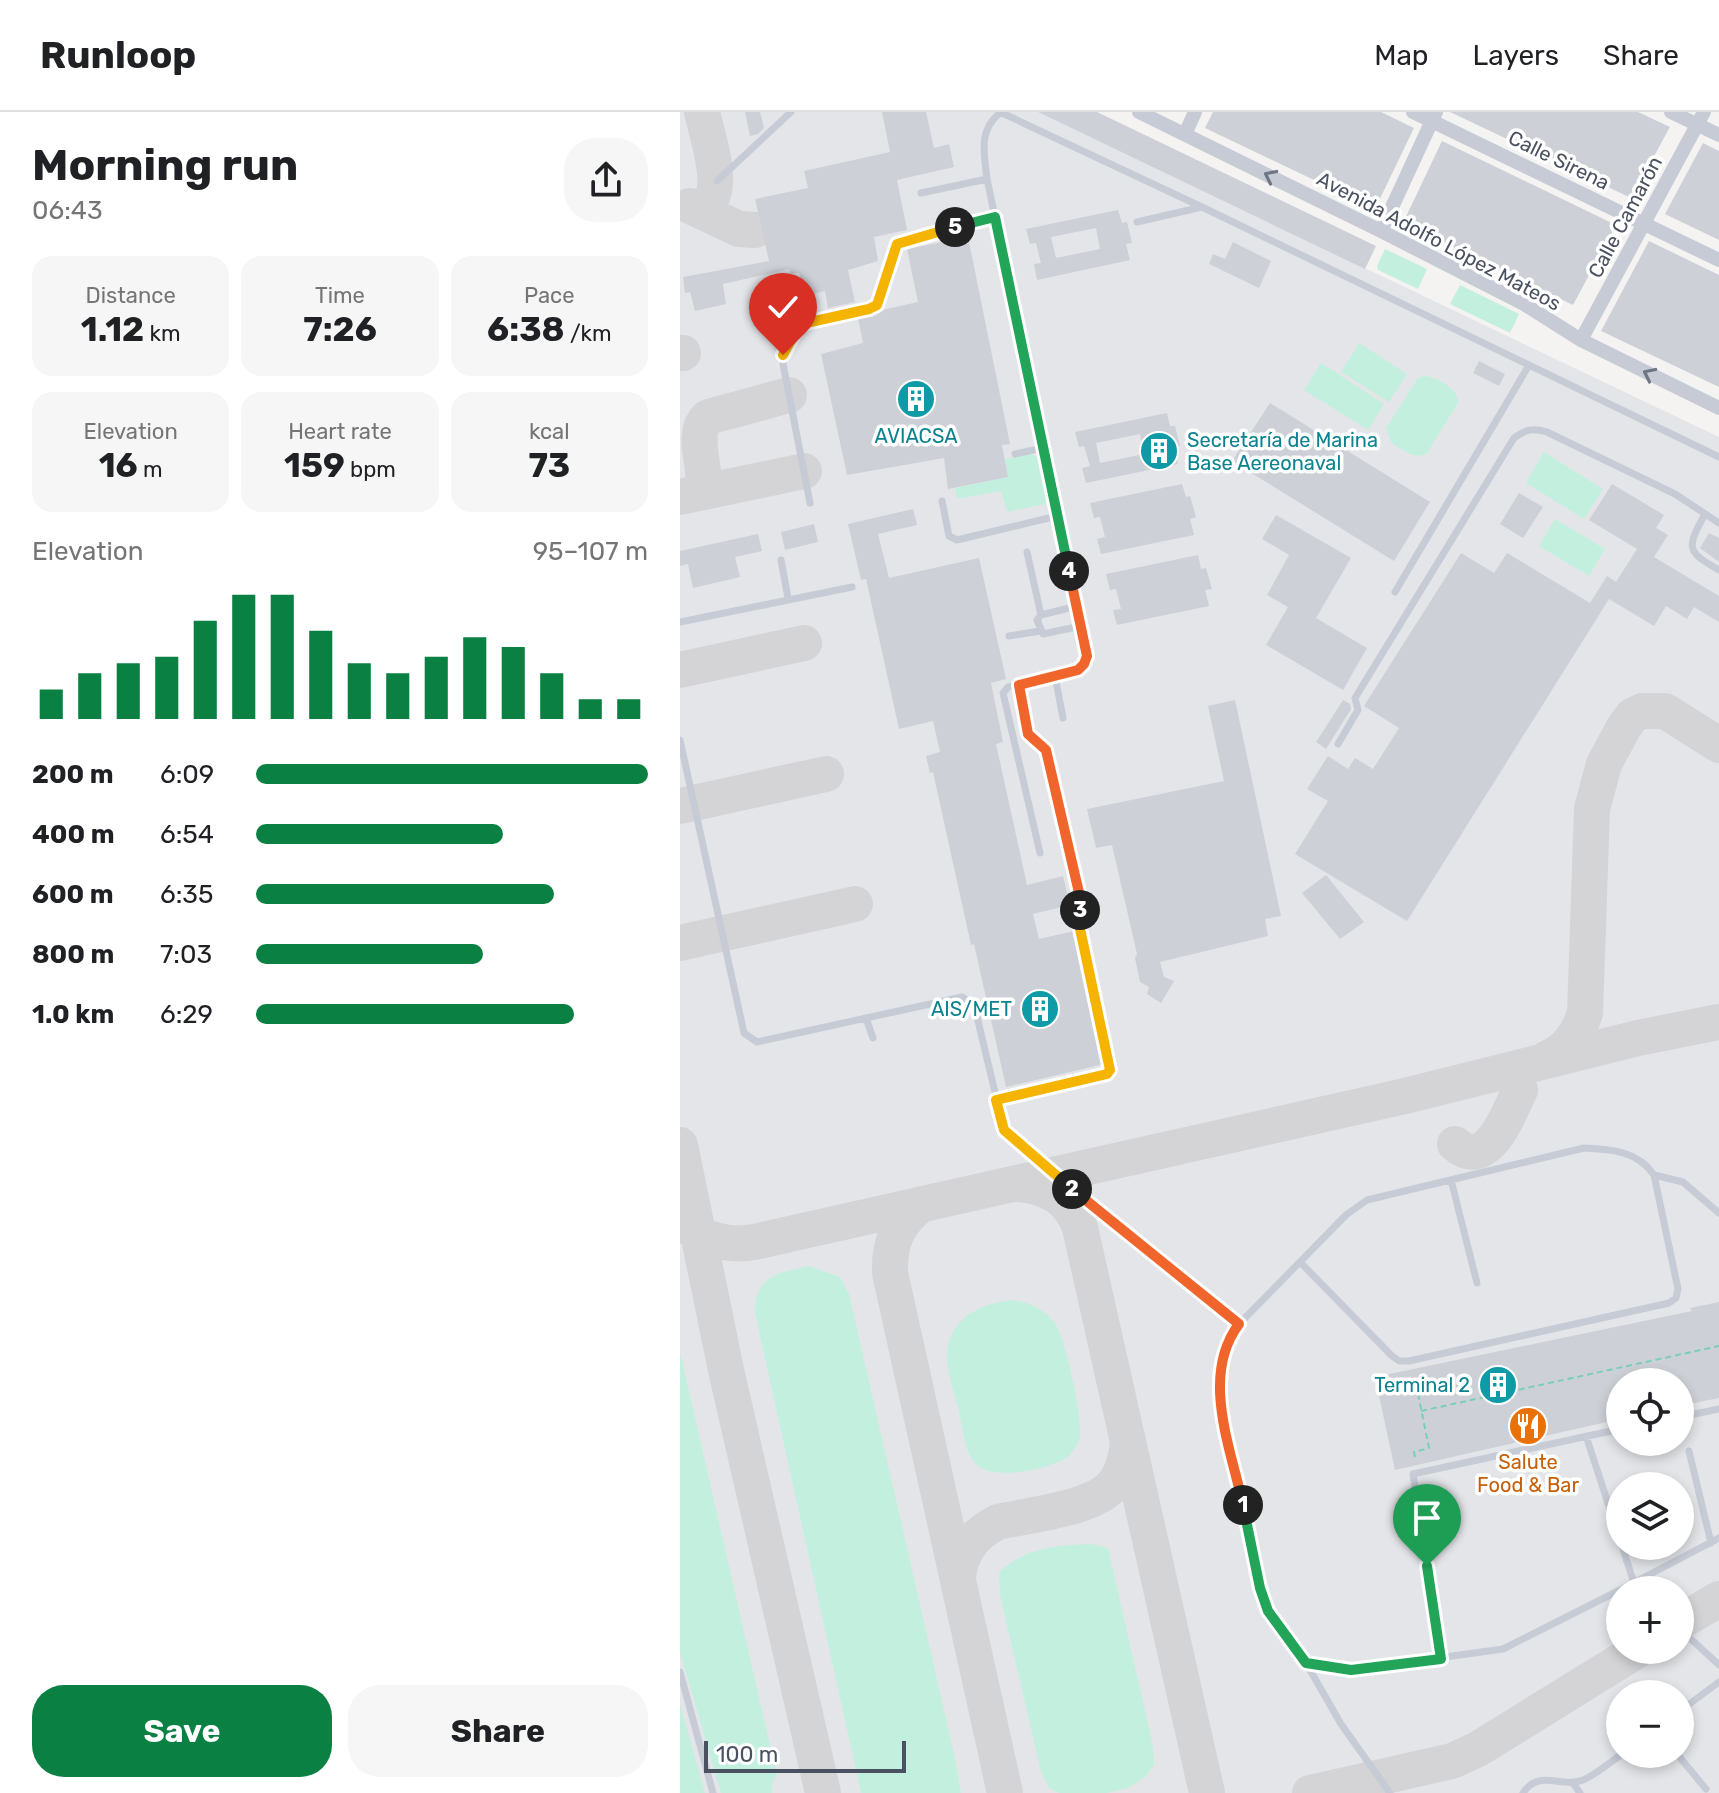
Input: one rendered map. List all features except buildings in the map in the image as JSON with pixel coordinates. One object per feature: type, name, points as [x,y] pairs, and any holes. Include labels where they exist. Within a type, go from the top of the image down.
[{"type":"street","name":"Avenida Adolfo López Mateos","points":[[1139,112],[1381,231],[1524,304],[1581,340],[1719,408]]},
{"type":"street","points":[[1185,134],[1195,112]]},
{"type":"street","name":"Calle Sirena","points":[[1413,112],[1434,116],[1719,260]]},
{"type":"street","points":[[1671,112],[1701,118],[1719,135]]},
{"type":"street","points":[[1381,231],[1434,116]]},
{"type":"street","name":"Calle Camarón","points":[[1581,340],[1701,118]]},
{"type":"lane","points":[[717,181],[791,112]]},
{"type":"lane","points":[[1040,853],[1003,693],[1008,687],[1078,670],[1087,656],[987,179],[983,140],[986,127],[1001,112],[1719,457]]},
{"type":"lane","points":[[921,193],[987,179]]},
{"type":"lane","points":[[1137,222],[1202,207]]},
{"type":"lane","points":[[810,503],[783,364],[783,355],[797,329],[806,323],[877,305],[897,244],[995,217]]},
{"type":"lane","points":[[1395,592],[1529,365]]},
{"type":"lane","points":[[1338,744],[1358,710],[1355,698],[1377,660],[1514,438],[1523,431],[1535,429],[1547,432],[1675,494],[1719,523]]},
{"type":"lane","points":[[1015,454],[1043,448]]},
{"type":"lane","points":[[942,501],[949,536],[957,540],[1057,516]]},
{"type":"lane","points":[[1705,514],[1719,516]]},
{"type":"lane","points":[[1705,514],[1691,547],[1693,554],[1719,570]]},
{"type":"lane","points":[[1027,552],[1041,615]]},
{"type":"lane","points":[[781,560],[788,598]]},
{"type":"lane","points":[[680,622],[852,587]]},
{"type":"lane","points":[[1040,631],[1037,620],[1041,615],[1077,606]]},
{"type":"lane","points":[[1009,636],[1040,631],[1047,634],[1081,626]]},
{"type":"lane","points":[[1055,676],[1063,718]]},
{"type":"lane","points":[[996,1100],[1107,1074],[1111,1065],[1079,924],[1080,897],[1046,750],[1028,734],[1019,685]]},
{"type":"lane","points":[[680,740],[744,1033],[757,1042],[962,997],[970,999],[974,1004],[1004,1130],[1239,1324]]},
{"type":"lane","points":[[866,1018],[873,1038]]},
{"type":"lane","points":[[1300,1262],[1399,1361],[1669,1303],[1676,1298],[1678,1289],[1654,1175],[1646,1162],[1606,1149],[1584,1148],[1367,1200],[1356,1206],[1300,1262],[1239,1324],[1228,1338],[1221,1357],[1220,1390],[1260,1588],[1273,1619],[1306,1663],[1341,1724],[1390,1793]]},
{"type":"lane","points":[[1654,1175],[1683,1182],[1719,1213]]},
{"type":"lane","points":[[1451,1180],[1477,1283]]},
{"type":"lane","points":[[1694,1414],[1719,1409]]},
{"type":"lane","points":[[1441,1659],[1413,1474],[1606,1432]]},
{"type":"lane","points":[[1586,1436],[1606,1497]]},
{"type":"lane","points":[[1690,1456],[1711,1543]]},
{"type":"lane","points":[[1647,1576],[1719,1538]]},
{"type":"lane","points":[[1306,1663],[1351,1670],[1503,1649],[1606,1597]]},
{"type":"lane","points":[[1694,1642],[1719,1665]]},
{"type":"lane","points":[[680,1672],[713,1793]]},
{"type":"lane","points":[[1694,1701],[1719,1682]]},
{"type":"lane","points":[[1523,1793],[1535,1781],[1546,1778],[1572,1782],[1591,1776],[1606,1765]]},
{"type":"lane","points":[[1689,1768],[1706,1789]]},
{"type":"lane","points":[[1572,1782],[1580,1793]]},
{"type":"path","points":[[1421,1411],[1719,1346]]},
{"type":"path","points":[[1381,1387],[1415,1379],[1429,1448],[1414,1452],[1415,1458]]},
{"type":"shaded area","points":[[680,112],[1038,112],[1719,437],[1719,1793],[680,1793]]},
{"type":"green space","points":[[1385,249],[1427,269],[1418,289],[1378,270]]},
{"type":"green space","points":[[1460,285],[1519,314],[1510,333],[1450,304]]},
{"type":"green space","points":[[1359,343],[1407,374],[1389,402],[1341,372]]},
{"type":"green space","points":[[1321,363],[1384,404],[1368,430],[1304,390]]},
{"type":"green space","points":[[1424,376],[1446,385],[1455,393],[1458,403],[1427,453],[1417,456],[1391,442],[1386,428],[1418,378]]},
{"type":"green space","points":[[1544,452],[1603,489],[1584,519],[1526,483]]},
{"type":"green space","points":[[1030,454],[1042,458],[1049,492],[1045,504],[1007,512],[1001,491],[957,499],[955,488],[1008,477],[1005,459]]},
{"type":"green space","points":[[1555,519],[1605,549],[1589,576],[1539,546]]},
{"type":"green space","points":[[809,1266],[840,1277],[849,1294],[961,1793],[861,1793],[755,1313],[756,1300],[764,1283],[778,1274]]},
{"type":"green space","points":[[1013,1300],[1041,1310],[1054,1322],[1073,1380],[1080,1432],[1074,1449],[1061,1461],[1008,1473],[984,1469],[972,1459],[966,1446],[947,1359],[952,1333],[967,1316],[977,1309]]},
{"type":"green space","points":[[680,1352],[777,1776],[772,1782],[772,1793],[721,1793],[680,1652]]},
{"type":"green space","points":[[1091,1544],[1108,1548],[1153,1746],[1154,1765],[1145,1777],[1128,1788],[1107,1793],[1059,1793],[1049,1788],[1041,1772],[1000,1595],[999,1573],[1030,1553],[1053,1547]]},
{"type":"green space","points":[[680,1704],[705,1793],[680,1793]]},
{"type":"taxiway","points":[[702,112],[715,173],[713,195],[708,203]]},
{"type":"taxiway","points":[[690,206],[739,229],[755,230]]},
{"type":"taxiway","points":[[703,472],[700,435],[708,417],[789,395]]},
{"type":"taxiway","points":[[680,497],[804,471]]},
{"type":"taxiway","points":[[680,670],[804,643]]},
{"type":"taxiway","points":[[1548,1058],[1571,1040],[1585,1013],[1592,809],[1604,764],[1624,727],[1632,716],[1642,711],[1665,711],[1719,745]]},
{"type":"taxiway","points":[[680,806],[826,774]]},
{"type":"taxiway","points":[[680,943],[855,904]]},
{"type":"taxiway","points":[[680,1221],[715,1240],[754,1242],[1405,1096],[1638,1038],[1719,1022]]},
{"type":"taxiway","points":[[1455,1144],[1467,1151],[1477,1151],[1487,1146],[1503,1125],[1520,1090]]},
{"type":"taxiway","points":[[680,1145],[726,1370],[823,1793]]},
{"type":"taxiway","points":[[1017,1184],[1039,1188],[1056,1196],[1070,1209],[1080,1228],[1207,1793]]},
{"type":"taxiway","points":[[922,1204],[907,1218],[893,1242],[890,1273],[1005,1793]]},
{"type":"taxiway","points":[[958,1577],[970,1544],[998,1522],[1074,1506],[1101,1495],[1111,1487],[1124,1465],[1128,1440]]},
{"type":"taxiway","points":[[1694,1614],[1719,1599]]},
{"type":"taxiway","points":[[1310,1793],[1452,1761],[1478,1749],[1615,1664]]},
{"type":"place","name":"AVIACSA","points":[[916,399]]},
{"type":"place","name":"Secretaría de Marina Base Aereonaval","points":[[1159,451]]},
{"type":"place","name":"AIS/MET","points":[[1040,1009]]},
{"type":"place","name":"Terminal 2","points":[[1498,1385]]},
{"type":"place","name":"Salute Food & Bar","points":[[1528,1426]]},
{"type":"route","points":[[783,355],[797,329],[806,323],[877,305],[897,244],[995,217],[1087,656],[1078,670],[1019,685],[1028,734],[1046,750],[1080,897],[1079,924],[1111,1065],[1107,1074],[996,1100],[1000,1118],[1011,1138],[1239,1324],[1228,1338],[1221,1357],[1220,1390],[1224,1420],[1260,1588],[1278,1628],[1306,1663],[1351,1670],[1441,1659],[1427,1566]]}]
